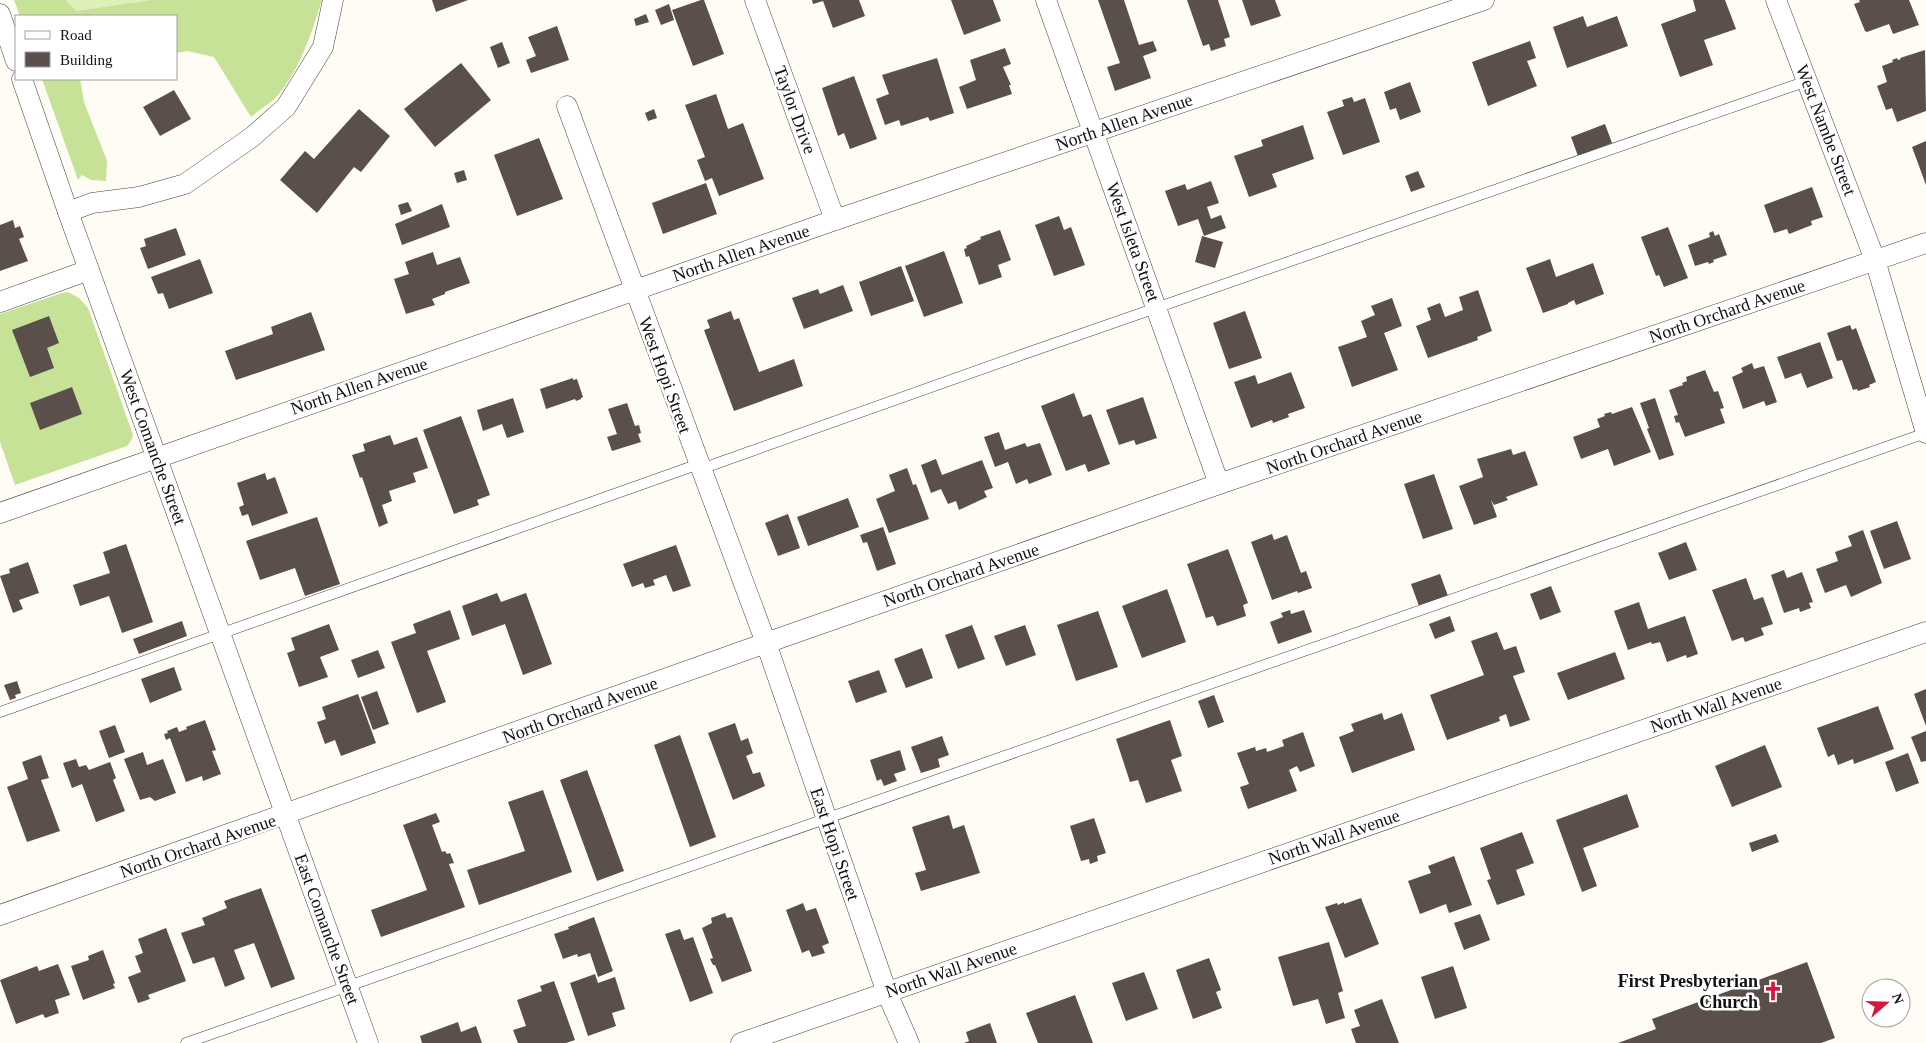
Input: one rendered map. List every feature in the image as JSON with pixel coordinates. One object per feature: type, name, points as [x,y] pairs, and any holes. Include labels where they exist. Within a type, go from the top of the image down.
[{"type":"street","points":[[68,212],[92,203],[140,197],[185,184],[252,137],[286,107],[323,47],[333,0]]},
{"type":"street","name":"Taylor Drive","points":[[754,0],[835,220]]},
{"type":"street","name":"West Isleta Street","points":[[1046,0],[1219,484]]},
{"type":"street","name":"North Allen Avenue","points":[[0,513],[157,456],[835,220],[1484,0]]},
{"type":"street","name":"West Nambe Street","points":[[1776,0],[1876,260],[1926,433]]},
{"type":"street","points":[[0,14],[15,58]]},
{"type":"street","name":"West Comanche Street","points":[[22,80],[68,212],[286,815]]},
{"type":"street","name":"West Hopi Street","points":[[567,106],[766,643]]},
{"type":"street","name":"North Orchard Avenue","points":[[0,915],[1219,484],[1926,243]]},
{"type":"street","points":[[0,302],[89,270]]},
{"type":"street","name":"North Wall Avenue","points":[[741,1043],[1926,632]]},
{"type":"street","name":"East Hopi Street","points":[[766,643],[887,992],[909,1043]]},
{"type":"street","name":"East Comanche Street","points":[[286,815],[368,1043]]},
{"type":"lane","points":[[0,712],[1807,81]]},
{"type":"lane","points":[[186,1043],[1926,433]]},
{"type":"green space","points":[[14,0],[66,0],[76,11],[151,0],[322,0],[293,74],[275,98],[251,117],[214,57],[187,51],[178,53],[178,15],[20,15]]},
{"type":"green space","points":[[66,0],[151,0],[76,11]]},
{"type":"green space","points":[[42,80],[80,80],[84,102],[107,161],[106,181],[91,180],[82,175],[78,180]]},
{"type":"green space","points":[[68,292],[79,298],[88,308],[133,435],[132,439],[127,446],[15,485],[0,442],[0,314]]},
{"type":"building","points":[[432,0],[468,0],[436,12]]},
{"type":"building","points":[[704,0],[724,54],[693,66],[672,10]]},
{"type":"building","points":[[812,0],[859,0],[865,16],[833,28],[823,1],[813,4]]},
{"type":"building","points":[[951,0],[993,0],[1001,21],[964,35]]},
{"type":"building","points":[[1098,0],[1124,0],[1139,45],[1153,41],[1157,51],[1143,56],[1151,78],[1115,91],[1107,67],[1120,63]]},
{"type":"building","points":[[1187,0],[1218,0],[1230,37],[1224,39],[1226,46],[1211,51],[1209,44],[1203,46]]},
{"type":"building","points":[[1242,0],[1275,0],[1281,16],[1251,26]]},
{"type":"building","points":[[1693,0],[1725,0],[1736,29],[1704,40],[1713,65],[1680,77],[1661,24],[1696,11]]},
{"type":"building","points":[[1859,0],[1909,0],[1919,25],[1893,34],[1889,24],[1867,32],[1854,4],[1860,2]]},
{"type":"building","points":[[669,4],[674,20],[661,25],[655,10]]},
{"type":"building","points":[[646,14],[649,22],[636,26],[634,19]]},
{"type":"building","points":[[1583,16],[1587,27],[1617,16],[1628,46],[1567,68],[1553,27]]},
{"type":"building","points":[[557,26],[569,60],[531,73],[526,60],[536,56],[528,37]]},
{"type":"building","points":[[1530,41],[1536,58],[1527,61],[1537,86],[1488,106],[1472,62]]},
{"type":"building","points":[[502,42],[510,63],[498,68],[490,47]]},
{"type":"building","points":[[1005,48],[1011,64],[1003,67],[1011,85],[1009,85],[1012,94],[967,109],[959,87],[976,80],[970,60]]},
{"type":"building","points":[[1925,50],[1926,111],[1897,122],[1892,108],[1886,110],[1877,86],[1887,82],[1882,66],[1893,62],[1892,60],[1897,58],[1898,60]]},
{"type":"building","points":[[937,58],[954,113],[930,121],[928,117],[901,126],[899,120],[885,125],[876,99],[889,94],[882,75]]},
{"type":"building","points":[[461,63],[491,100],[435,147],[404,109]]},
{"type":"building","points":[[854,76],[877,139],[850,149],[844,133],[838,136],[822,88]]},
{"type":"building","points":[[1410,82],[1421,112],[1400,120],[1396,108],[1390,110],[1384,92]]},
{"type":"building","points":[[174,90],[191,119],[160,136],[143,107]]},
{"type":"building","points":[[716,94],[728,129],[743,123],[764,179],[719,196],[712,178],[705,181],[697,160],[705,157],[685,105]]},
{"type":"building","points":[[1352,97],[1354,102],[1365,98],[1380,142],[1343,155],[1327,112],[1344,106],[1342,100]]},
{"type":"building","points":[[359,109],[390,136],[361,172],[354,167],[317,213],[280,180],[305,151],[314,159]]},
{"type":"building","points":[[654,109],[657,118],[648,121],[645,113]]},
{"type":"building","points":[[1605,124],[1612,143],[1578,156],[1571,137]]},
{"type":"building","points":[[1303,125],[1314,159],[1272,174],[1277,187],[1249,197],[1234,156],[1263,146],[1261,140]]},
{"type":"building","points":[[539,138],[563,199],[517,216],[494,155]]},
{"type":"building","points":[[1926,141],[1926,185],[1912,147]]},
{"type":"building","points":[[464,170],[467,180],[457,183],[454,173]]},
{"type":"building","points":[[1418,171],[1425,187],[1411,192],[1405,176]]},
{"type":"building","points":[[1211,181],[1219,203],[1207,207],[1211,219],[1221,215],[1226,228],[1204,236],[1198,219],[1178,226],[1165,191],[1185,184],[1187,190]]},
{"type":"building","points":[[706,183],[717,214],[663,234],[652,203]]},
{"type":"building","points":[[1812,187],[1823,217],[1811,221],[1812,225],[1789,234],[1787,229],[1774,233],[1764,205]]},
{"type":"building","points":[[408,202],[412,211],[401,215],[398,205]]},
{"type":"building","points":[[442,204],[450,227],[402,245],[395,224]]},
{"type":"building","points":[[1059,216],[1064,230],[1071,227],[1085,265],[1054,276],[1035,225]]},
{"type":"building","points":[[13,220],[15,228],[20,226],[24,237],[19,239],[28,261],[0,271],[0,225]]},
{"type":"building","points":[[1668,227],[1688,278],[1664,287],[1659,275],[1656,276],[1641,237]]},
{"type":"building","points":[[176,228],[186,255],[148,269],[140,248],[146,246],[144,239]]},
{"type":"building","points":[[1000,230],[1011,260],[998,265],[1002,277],[979,285],[969,256],[966,257],[964,249],[967,248],[966,246],[981,239],[980,237]]},
{"type":"building","points":[[1713,231],[1715,236],[1719,234],[1727,255],[1713,260],[1714,262],[1709,264],[1708,262],[1695,266],[1688,245],[1710,237],[1709,233]]},
{"type":"building","points":[[1202,236],[1223,242],[1215,268],[1195,262]]},
{"type":"building","points":[[944,251],[963,303],[924,317],[905,266]]},
{"type":"building","points":[[433,252],[437,265],[460,257],[470,283],[432,299],[435,305],[406,314],[394,279],[409,274],[405,262]]},
{"type":"building","points":[[200,259],[213,293],[169,309],[163,293],[158,294],[151,277]]},
{"type":"building","points":[[1550,259],[1556,277],[1593,263],[1604,294],[1576,305],[1574,300],[1543,313],[1526,268]]},
{"type":"building","points":[[901,266],[914,301],[871,316],[859,282]]},
{"type":"building","points":[[843,285],[853,311],[804,329],[792,298],[818,289],[820,294]]},
{"type":"building","points":[[1478,290],[1492,331],[1477,337],[1478,340],[1428,358],[1416,326],[1431,320],[1427,308],[1440,303],[1445,317],[1463,310],[1459,297]]},
{"type":"building","points":[[1392,298],[1402,326],[1384,333],[1398,370],[1352,387],[1338,347],[1367,337],[1361,321],[1375,315],[1371,306]]},
{"type":"building","points":[[731,311],[734,320],[739,318],[759,372],[794,359],[803,386],[734,411],[704,330],[710,328],[707,320]]},
{"type":"building","points":[[1245,311],[1262,358],[1229,369],[1213,323]]},
{"type":"building","points":[[311,312],[325,350],[236,380],[225,351],[273,334],[271,327]]},
{"type":"building","points":[[49,316],[59,343],[47,348],[54,368],[30,377],[12,330]]},
{"type":"building","points":[[1850,325],[1852,330],[1856,328],[1876,382],[1869,385],[1870,387],[1858,391],[1857,389],[1853,390],[1842,360],[1837,361],[1827,333]]},
{"type":"building","points":[[1820,342],[1833,378],[1807,388],[1801,373],[1785,379],[1777,357]]},
{"type":"building","points":[[1752,363],[1754,369],[1764,366],[1777,402],[1766,406],[1764,401],[1743,409],[1732,377],[1743,372],[1741,368]]},
{"type":"building","points":[[1705,370],[1714,392],[1718,391],[1724,408],[1720,409],[1725,423],[1685,437],[1679,422],[1676,423],[1674,416],[1678,415],[1669,390],[1683,385],[1682,383],[1687,381],[1686,377]]},
{"type":"building","points":[[1291,372],[1305,408],[1288,414],[1289,417],[1273,423],[1272,420],[1251,428],[1234,382],[1255,375],[1258,384]]},
{"type":"building","points":[[573,378],[573,380],[577,379],[583,397],[576,401],[575,399],[546,409],[540,389]]},
{"type":"building","points":[[72,387],[82,414],[40,430],[30,403]]},
{"type":"building","points":[[1074,393],[1083,417],[1091,414],[1110,464],[1088,472],[1085,464],[1066,471],[1041,406]]},
{"type":"building","points":[[1143,397],[1157,438],[1136,445],[1134,440],[1119,445],[1106,410]]},
{"type":"building","points":[[513,398],[524,432],[507,438],[502,424],[483,431],[477,410]]},
{"type":"building","points":[[1655,398],[1674,455],[1659,460],[1647,429],[1649,428],[1640,403]]},
{"type":"building","points":[[627,403],[635,426],[639,425],[641,433],[638,434],[641,442],[612,451],[607,437],[617,434],[608,409]]},
{"type":"building","points":[[1632,407],[1651,452],[1614,466],[1608,449],[1581,459],[1573,437],[1600,427],[1597,419],[1605,416],[1604,414],[1611,412],[1612,414]]},
{"type":"building","points":[[461,416],[490,495],[477,500],[479,505],[454,514],[423,430]]},
{"type":"building","points":[[999,432],[1005,450],[1025,443],[1027,447],[1040,443],[1052,475],[1029,484],[1027,479],[1016,484],[1008,462],[995,467],[984,437]]},
{"type":"building","points":[[390,435],[394,445],[417,437],[428,468],[413,473],[416,482],[389,491],[392,501],[382,505],[388,523],[379,527],[362,477],[360,478],[352,455],[365,451],[363,444]]},
{"type":"building","points":[[1511,449],[1513,455],[1525,451],[1538,485],[1506,497],[1508,500],[1494,505],[1491,500],[1497,517],[1474,525],[1459,486],[1483,477],[1477,459]]},
{"type":"building","points":[[936,459],[942,475],[982,460],[993,488],[984,491],[987,497],[959,510],[956,501],[948,504],[941,489],[931,493],[921,465]]},
{"type":"building","points":[[907,468],[913,485],[916,484],[929,519],[889,533],[876,499],[895,491],[889,475]]},
{"type":"building","points":[[265,473],[267,480],[275,477],[288,513],[252,526],[248,514],[242,516],[239,507],[244,505],[237,483]]},
{"type":"building","points":[[1434,474],[1453,529],[1423,539],[1404,484]]},
{"type":"building","points":[[848,498],[859,527],[808,546],[797,517]]},
{"type":"building","points":[[788,514],[800,548],[778,556],[765,523]]},
{"type":"building","points":[[317,517],[340,584],[305,596],[295,568],[260,580],[246,541]]},
{"type":"building","points":[[1897,521],[1911,559],[1884,569],[1870,531]]},
{"type":"building","points":[[883,527],[896,564],[877,571],[867,542],[863,543],[860,535]]},
{"type":"building","points":[[1863,530],[1882,583],[1851,597],[1846,585],[1825,593],[1816,569],[1838,561],[1835,552],[1852,546],[1848,536]]},
{"type":"building","points":[[1272,534],[1274,540],[1287,535],[1301,573],[1306,571],[1312,588],[1272,600],[1251,542]]},
{"type":"building","points":[[1686,542],[1697,570],[1669,580],[1658,553]]},
{"type":"building","points":[[126,544],[153,622],[122,633],[109,596],[80,606],[73,585],[110,573],[103,552]]},
{"type":"building","points":[[676,545],[691,586],[673,592],[666,575],[653,580],[655,585],[645,588],[643,583],[632,587],[623,564]]},
{"type":"building","points":[[1228,549],[1248,603],[1243,605],[1246,616],[1217,626],[1213,616],[1206,618],[1187,564]]},
{"type":"building","points":[[28,562],[39,593],[19,600],[23,609],[13,613],[0,576],[10,573],[9,569]]},
{"type":"building","points":[[1784,570],[1787,578],[1802,572],[1813,602],[1809,603],[1811,608],[1800,612],[1799,608],[1784,613],[1771,575]]},
{"type":"building","points":[[1440,574],[1448,596],[1419,606],[1411,584]]},
{"type":"building","points":[[1746,578],[1754,600],[1763,597],[1773,624],[1761,628],[1764,635],[1745,642],[1743,637],[1732,641],[1712,590]]},
{"type":"building","points":[[1551,586],[1561,612],[1540,620],[1530,594]]},
{"type":"building","points":[[1167,589],[1186,642],[1142,658],[1122,606]]},
{"type":"building","points":[[497,593],[501,602],[526,593],[552,664],[523,675],[505,624],[472,636],[462,606]]},
{"type":"building","points":[[1639,602],[1648,629],[1685,616],[1698,654],[1687,658],[1686,655],[1667,662],[1660,642],[1652,644],[1651,642],[1628,650],[1614,611]]},
{"type":"building","points":[[450,610],[460,639],[427,651],[446,702],[417,713],[391,642],[416,633],[413,624]]},
{"type":"building","points":[[1290,610],[1291,614],[1304,610],[1312,632],[1278,644],[1270,622],[1283,617],[1281,613]]},
{"type":"building","points":[[1098,611],[1118,667],[1076,681],[1057,625]]},
{"type":"building","points":[[1450,616],[1455,631],[1435,639],[1429,624]]},
{"type":"building","points":[[182,621],[187,636],[139,654],[133,639]]},
{"type":"building","points":[[329,624],[339,650],[320,657],[328,677],[299,687],[287,653],[295,650],[291,638]]},
{"type":"building","points":[[972,625],[985,659],[958,669],[945,635]]},
{"type":"building","points":[[1025,625],[1036,655],[1006,666],[994,636]]},
{"type":"building","points":[[1497,632],[1504,650],[1516,646],[1525,672],[1513,676],[1530,720],[1510,727],[1506,714],[1499,717],[1500,721],[1447,740],[1430,695],[1484,675],[1471,641]]},
{"type":"building","points":[[922,648],[933,678],[906,688],[894,659]]},
{"type":"building","points":[[378,650],[385,668],[358,678],[351,660]]},
{"type":"building","points":[[1615,652],[1625,679],[1568,700],[1557,673]]},
{"type":"building","points":[[174,667],[182,690],[150,703],[141,679]]},
{"type":"building","points":[[879,670],[887,692],[856,703],[848,681]]},
{"type":"building","points":[[17,681],[21,693],[15,695],[16,698],[10,700],[4,685]]},
{"type":"building","points":[[1926,689],[1926,726],[1914,694]]},
{"type":"building","points":[[377,691],[389,724],[373,730],[361,697]]},
{"type":"building","points":[[358,694],[376,743],[341,756],[335,740],[325,744],[317,722],[326,719],[322,707]]},
{"type":"building","points":[[1214,695],[1224,722],[1208,728],[1198,701]]},
{"type":"building","points":[[1878,706],[1894,749],[1854,764],[1853,759],[1838,765],[1834,754],[1828,757],[1817,728]]},
{"type":"building","points":[[1382,713],[1384,720],[1402,713],[1415,750],[1352,773],[1339,737],[1354,731],[1351,724]]},
{"type":"building","points":[[205,720],[216,750],[212,751],[221,774],[203,781],[202,776],[186,782],[170,738],[166,740],[164,734],[177,727],[179,732],[187,729],[186,727]]},
{"type":"building","points":[[1170,720],[1182,756],[1171,760],[1182,791],[1146,803],[1138,780],[1130,782],[1116,739]]},
{"type":"building","points":[[735,723],[741,741],[748,738],[753,753],[746,756],[753,774],[760,772],[765,786],[733,800],[708,733]]},
{"type":"building","points":[[115,725],[125,752],[109,758],[99,731]]},
{"type":"building","points":[[1926,731],[1926,761],[1921,762],[1911,737]]},
{"type":"building","points":[[1303,732],[1315,766],[1300,772],[1297,766],[1289,770],[1297,791],[1248,809],[1240,787],[1249,784],[1237,753],[1255,747],[1256,751],[1266,748],[1267,752],[1284,746],[1282,740]]},
{"type":"building","points":[[680,735],[716,837],[690,847],[654,745]]},
{"type":"building","points":[[942,736],[949,755],[938,759],[940,767],[921,773],[911,747]]},
{"type":"building","points":[[1765,745],[1782,787],[1732,807],[1715,766]]},
{"type":"building","points":[[900,750],[906,770],[894,774],[897,781],[884,786],[881,779],[877,781],[870,760]]},
{"type":"building","points":[[143,752],[147,765],[163,759],[176,793],[155,801],[150,797],[140,800],[124,759]]},
{"type":"building","points":[[1908,753],[1919,783],[1896,792],[1885,762]]},
{"type":"building","points":[[41,755],[49,778],[41,780],[60,831],[27,842],[7,787],[28,779],[22,762]]},
{"type":"building","points":[[76,759],[79,767],[86,765],[89,770],[110,762],[116,778],[113,780],[125,811],[96,822],[82,784],[72,788],[63,763]]},
{"type":"building","points":[[587,770],[624,871],[597,881],[560,780]]},
{"type":"building","points":[[543,790],[572,872],[479,905],[467,870],[525,851],[508,802]]},
{"type":"building","points":[[1627,794],[1639,827],[1583,848],[1597,886],[1582,892],[1556,820]]},
{"type":"building","points":[[436,813],[440,822],[432,825],[442,852],[450,853],[454,863],[449,864],[465,907],[381,937],[371,910],[427,890],[403,825]]},
{"type":"building","points":[[949,815],[953,829],[964,825],[980,873],[921,891],[915,873],[926,870],[912,827]]},
{"type":"building","points":[[1094,818],[1106,853],[1097,856],[1098,861],[1090,864],[1089,859],[1081,861],[1070,826]]},
{"type":"building","points":[[1522,832],[1534,863],[1516,870],[1525,895],[1497,905],[1487,880],[1491,879],[1480,848]]},
{"type":"building","points":[[1776,834],[1779,842],[1752,852],[1749,843]]},
{"type":"building","points":[[1454,856],[1472,905],[1449,913],[1446,904],[1420,914],[1408,881],[1431,873],[1428,866]]},
{"type":"building","points":[[261,888],[295,979],[271,988],[254,943],[234,950],[245,979],[225,987],[214,957],[193,964],[181,933],[205,925],[202,918],[227,908],[224,901]]},
{"type":"building","points":[[1361,898],[1379,944],[1345,958],[1325,907],[1337,903],[1338,905],[1344,902],[1344,904]]},
{"type":"building","points":[[803,903],[806,911],[816,908],[829,943],[822,946],[825,953],[812,957],[809,950],[802,953],[786,910]]},
{"type":"building","points":[[725,913],[727,918],[732,917],[752,971],[722,982],[715,965],[713,965],[710,959],[713,958],[702,928],[712,923],[711,918]]},
{"type":"building","points":[[1480,914],[1490,940],[1464,950],[1454,923]]},
{"type":"building","points":[[594,917],[613,971],[598,977],[590,953],[578,957],[577,954],[563,959],[554,934]]},
{"type":"building","points":[[166,928],[186,981],[148,995],[150,999],[138,1003],[128,977],[141,972],[135,956],[143,953],[138,939]]},
{"type":"building","points":[[680,929],[684,940],[693,937],[713,993],[690,1002],[665,934]]},
{"type":"building","points":[[1329,942],[1343,991],[1338,993],[1345,1018],[1326,1024],[1318,999],[1293,1006],[1278,957]]},
{"type":"building","points":[[103,950],[115,983],[113,984],[115,988],[83,1000],[71,966],[89,960],[88,956]]},
{"type":"building","points":[[1209,958],[1221,990],[1216,992],[1222,1008],[1193,1019],[1176,970]]},
{"type":"building","name":"First Presbyterian Church","points":[[1807,962],[1835,1038],[1821,1043],[1618,1043],[1656,1029],[1652,1019]]},
{"type":"building","points":[[58,964],[70,995],[55,1000],[59,1013],[45,1018],[43,1014],[16,1024],[0,980],[37,966],[39,971]]},
{"type":"building","points":[[1453,966],[1467,1008],[1435,1019],[1421,977]]},
{"type":"building","points":[[1144,972],[1158,1009],[1126,1021],[1112,983]]},
{"type":"building","points":[[595,974],[598,983],[615,977],[625,1009],[612,1013],[616,1026],[588,1036],[570,983]]},
{"type":"building","points":[[554,981],[575,1040],[566,1043],[518,1043],[513,1030],[526,1026],[517,1000],[542,991],[540,986]]},
{"type":"building","points":[[1075,995],[1093,1043],[1038,1043],[1026,1013]]},
{"type":"building","points":[[1382,999],[1399,1043],[1356,1043],[1351,1029],[1360,1026],[1354,1010]]},
{"type":"building","points":[[458,1022],[461,1032],[476,1026],[482,1043],[422,1043],[420,1036]]},
{"type":"building","points":[[990,1023],[997,1043],[964,1043],[969,1041],[966,1032]]},
{"type":"place","name":"First Presbyterian Church","points":[[1773,991]]}]
